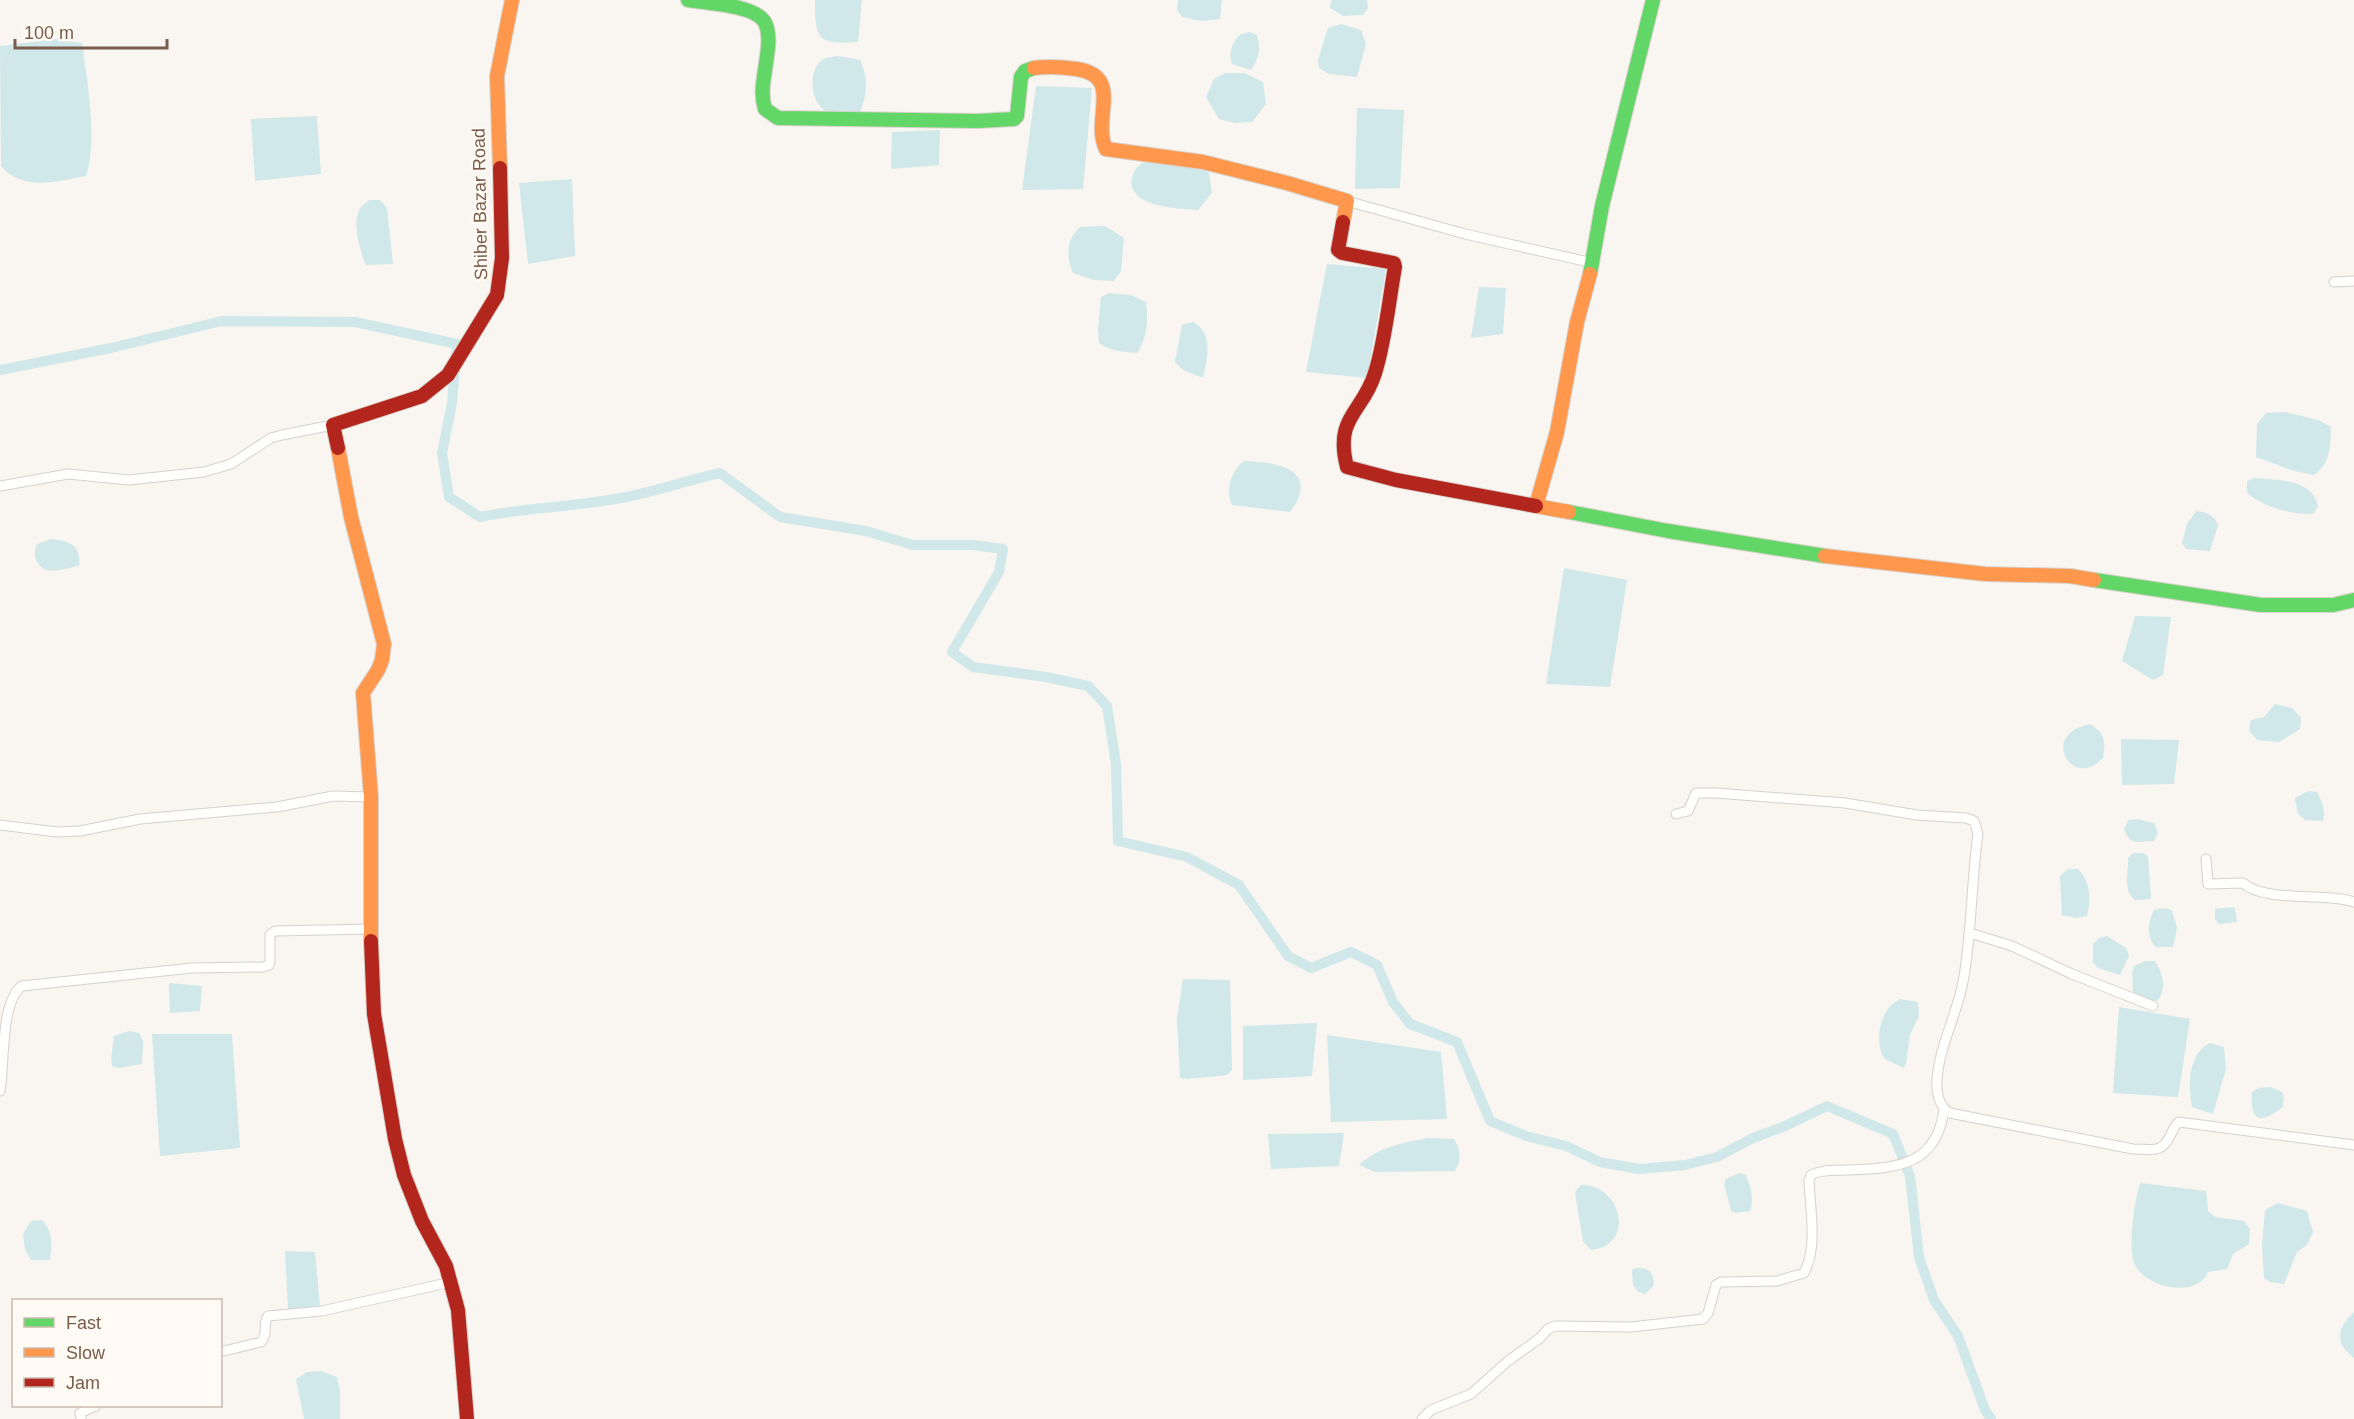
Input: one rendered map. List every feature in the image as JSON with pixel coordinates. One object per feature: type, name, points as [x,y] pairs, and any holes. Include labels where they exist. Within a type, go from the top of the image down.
[{"type":"street","name":"Shiber Bazar Road","points":[[333,425],[409,402],[435,386],[448,375],[458,361],[497,295],[502,258],[497,76],[512,0]]},
{"type":"street","points":[[688,0],[750,12],[760,16],[766,23],[768,34],[762,95],[765,109],[778,118],[978,121],[1014,119],[1017,116],[1021,77],[1025,71],[1045,67],[1088,70],[1096,74],[1103,87],[1100,138],[1106,149],[1203,162],[1287,183],[1465,234],[1593,262]]},
{"type":"street","points":[[1536,506],[1557,432],[1577,322],[1593,262],[1602,206],[1653,0]]},
{"type":"street","points":[[1347,201],[1338,250],[1342,254],[1394,263],[1395,267],[1375,373],[1371,384],[1352,411],[1344,429],[1342,438],[1347,467],[1396,480],[1668,531],[1849,560],[1985,574],[2070,576],[2261,605],[2333,605],[2354,600]]},
{"type":"street","points":[[2334,282],[2354,281]]},
{"type":"street","points":[[0,486],[68,474],[129,480],[204,472],[231,464],[271,438],[333,425],[351,517],[384,644],[378,670],[363,693],[371,796],[371,929],[374,1014],[395,1139],[404,1175],[422,1221],[446,1266],[458,1310],[467,1419]]},
{"type":"street","points":[[1422,1419],[1431,1410],[1471,1394],[1548,1329],[1564,1324],[1631,1327],[1703,1319],[1708,1313],[1716,1285],[1721,1282],[1777,1281],[1804,1273],[1809,1259],[1811,1234],[1809,1181],[1811,1175],[1820,1172],[1879,1169],[1900,1165],[1918,1158],[1927,1151],[1939,1134],[1944,1110],[1936,1084],[1938,1066],[1962,986],[1970,933],[1978,834],[1974,821],[1966,818],[1917,815],[1845,803],[1716,793],[1696,794],[1688,811],[1676,814]]},
{"type":"street","points":[[0,825],[57,832],[80,831],[140,819],[277,807],[333,796],[371,796]]},
{"type":"street","points":[[2206,859],[2208,885],[2243,883],[2248,888],[2285,896],[2342,898],[2354,902]]},
{"type":"street","points":[[0,1091],[8,1005],[15,992],[22,987],[192,968],[263,968],[270,962],[270,935],[274,931],[371,929]]},
{"type":"street","points":[[1970,933],[2012,945],[2072,974],[2153,1006]]},
{"type":"street","points":[[1944,1110],[2012,1126],[2133,1149],[2160,1149],[2167,1144],[2179,1122],[2354,1145]]},
{"type":"street","points":[[222,1352],[261,1342],[267,1334],[266,1319],[268,1316],[322,1311],[451,1282]]},
{"type":"street","points":[[81,1419],[80,1413],[94,1407]]},
{"type":"water","points":[[815,0],[862,0],[858,42],[834,42],[821,37],[816,23]]},
{"type":"water","points":[[1178,0],[1222,0],[1220,19],[1201,21],[1182,17],[1177,10]]},
{"type":"water","points":[[1331,0],[1367,0],[1368,8],[1363,15],[1343,16],[1330,8]]},
{"type":"water","points":[[1341,24],[1361,30],[1366,44],[1357,77],[1329,74],[1319,68],[1318,60],[1328,28]]},
{"type":"water","points":[[1249,32],[1257,35],[1259,45],[1251,70],[1232,64],[1230,56],[1239,35]]},
{"type":"water","points":[[55,39],[82,43],[90,110],[89,162],[86,176],[53,182],[30,182],[10,174],[1,166],[0,46]]},
{"type":"water","points":[[838,56],[860,60],[863,67],[866,86],[860,113],[830,113],[821,107],[814,94],[813,77],[819,63],[829,57]]},
{"type":"water","points":[[1225,73],[1244,73],[1263,82],[1266,104],[1252,122],[1235,123],[1219,119],[1206,97],[1214,79]]},
{"type":"water","points":[[1036,86],[1092,88],[1083,189],[1022,190]]},
{"type":"water","points":[[1357,108],[1404,110],[1400,188],[1355,189]]},
{"type":"water","points":[[317,116],[321,174],[255,181],[251,119]]},
{"type":"water","points":[[940,130],[939,165],[891,169],[892,132]]},
{"type":"water","points":[[1165,158],[1195,163],[1209,173],[1212,193],[1198,210],[1154,204],[1144,200],[1136,193],[1132,185],[1136,169],[1142,163]]},
{"type":"water","points":[[572,179],[575,256],[528,264],[519,183]]},
{"type":"water","points":[[369,200],[380,200],[387,208],[393,264],[366,265],[359,244],[357,220],[361,207]]},
{"type":"water","points":[[1105,226],[1124,238],[1121,271],[1114,281],[1094,280],[1073,273],[1069,260],[1069,248],[1075,232],[1080,227]]},
{"type":"water","points":[[1327,264],[1386,269],[1367,378],[1306,372]]},
{"type":"water","points":[[1479,287],[1506,288],[1503,334],[1471,338]]},
{"type":"water","points":[[1109,293],[1131,295],[1146,302],[1146,329],[1137,353],[1122,352],[1099,343],[1101,297]]},
{"type":"water","points":[[1193,322],[1200,327],[1206,340],[1207,355],[1203,378],[1183,370],[1175,362],[1182,325]]},
{"type":"water","points":[[2285,412],[2318,420],[2331,427],[2327,460],[2314,475],[2294,471],[2256,457],[2257,424],[2266,413]]},
{"type":"water","points":[[1244,461],[1273,464],[1292,471],[1298,477],[1301,485],[1299,496],[1290,512],[1232,505],[1229,493],[1230,481],[1239,465]]},
{"type":"water","points":[[2255,478],[2283,481],[2301,486],[2315,497],[2318,506],[2313,514],[2296,513],[2270,506],[2247,493],[2247,481]]},
{"type":"water","points":[[2196,511],[2210,515],[2218,525],[2210,551],[2186,549],[2182,543],[2187,524]]},
{"type":"water","points":[[51,539],[73,545],[78,553],[79,566],[51,571],[42,567],[36,558],[36,547],[37,544]]},
{"type":"water","points":[[1564,568],[1627,580],[1610,687],[1546,684]]},
{"type":"water","points":[[2135,616],[2171,617],[2163,675],[2153,680],[2122,661]]},
{"type":"water","points":[[2275,704],[2292,708],[2301,718],[2300,729],[2279,742],[2257,740],[2249,731],[2251,720],[2264,717]]},
{"type":"water","points":[[2090,724],[2099,731],[2103,738],[2103,758],[2092,766],[2081,768],[2072,765],[2066,758],[2063,748],[2066,739],[2074,730]]},
{"type":"water","points":[[2121,739],[2179,740],[2174,784],[2122,785]]},
{"type":"water","points":[[2308,791],[2317,792],[2324,810],[2323,821],[2305,820],[2298,814],[2295,798]]},
{"type":"water","points":[[2138,819],[2154,823],[2158,833],[2154,841],[2130,840],[2124,830],[2128,820]]},
{"type":"water","points":[[2133,853],[2143,853],[2148,856],[2151,899],[2135,900],[2127,886],[2128,858]]},
{"type":"water","points":[[2068,869],[2078,869],[2088,885],[2087,916],[2076,918],[2062,915],[2060,876]]},
{"type":"water","points":[[2164,908],[2172,910],[2177,928],[2173,947],[2156,947],[2149,934],[2150,919],[2154,910]]},
{"type":"water","points":[[2235,908],[2237,922],[2219,924],[2215,919],[2215,909]]},
{"type":"water","points":[[2107,936],[2126,948],[2129,956],[2120,975],[2098,968],[2093,963],[2093,944],[2099,938]]},
{"type":"water","points":[[2145,961],[2155,961],[2162,976],[2162,992],[2157,1001],[2144,1000],[2133,992],[2134,966]]},
{"type":"water","points":[[1183,979],[1230,980],[1232,1070],[1227,1075],[1180,1078],[1177,1018]]},
{"type":"water","points":[[169,983],[202,986],[200,1011],[170,1013]]},
{"type":"water","points":[[1900,999],[1918,1002],[1919,1016],[1910,1035],[1904,1068],[1885,1059],[1879,1042],[1883,1017],[1889,1008]]},
{"type":"water","points":[[2119,1007],[2190,1019],[2178,1097],[2113,1093]]},
{"type":"water","points":[[1317,1023],[1312,1076],[1243,1080],[1243,1026]]},
{"type":"water","points":[[129,1031],[139,1033],[143,1041],[142,1064],[119,1068],[112,1066],[114,1036]]},
{"type":"water","points":[[152,1034],[232,1034],[240,1148],[160,1156]]},
{"type":"water","points":[[1327,1035],[1441,1052],[1447,1119],[1331,1122]]},
{"type":"water","points":[[2210,1043],[2224,1047],[2226,1069],[2213,1114],[2192,1107],[2190,1089],[2191,1071],[2197,1055]]},
{"type":"water","points":[[2271,1087],[2282,1092],[2284,1099],[2282,1108],[2267,1117],[2258,1117],[2253,1109],[2252,1092],[2259,1088]]},
{"type":"water","points":[[1344,1133],[1339,1166],[1271,1169],[1268,1134]]},
{"type":"water","points":[[1428,1138],[1454,1139],[1460,1155],[1455,1171],[1375,1172],[1359,1165],[1383,1150]]},
{"type":"water","points":[[1739,1173],[1745,1174],[1747,1178],[1752,1202],[1750,1211],[1736,1213],[1731,1211],[1724,1184],[1726,1179]]},
{"type":"water","points":[[2140,1183],[2206,1191],[2208,1211],[2215,1217],[2244,1221],[2250,1229],[2249,1244],[2233,1254],[2227,1269],[2208,1272],[2194,1286],[2172,1287],[2150,1280],[2141,1273],[2133,1258],[2134,1212]]},
{"type":"water","points":[[1581,1185],[1595,1187],[1606,1194],[1614,1204],[1618,1216],[1618,1227],[1614,1238],[1605,1246],[1591,1250],[1583,1241],[1575,1192]]},
{"type":"water","points":[[2278,1203],[2307,1211],[2313,1232],[2307,1245],[2297,1252],[2284,1284],[2270,1282],[2264,1278],[2262,1245],[2265,1210]]},
{"type":"water","points":[[42,1220],[50,1234],[50,1260],[31,1260],[25,1249],[23,1234],[31,1221]]},
{"type":"water","points":[[285,1251],[315,1252],[320,1308],[288,1309]]},
{"type":"water","points":[[1637,1268],[1648,1270],[1653,1277],[1654,1285],[1645,1294],[1638,1292],[1633,1285],[1632,1270]]},
{"type":"water","points":[[2354,1312],[2354,1358],[2343,1347],[2340,1335],[2344,1324]]},
{"type":"water","points":[[321,1371],[337,1377],[340,1392],[340,1419],[304,1419],[296,1379],[307,1372]]},
{"type":"waterway","points":[[0,370],[111,348],[222,321],[355,322],[457,344],[452,403],[442,453],[449,497],[480,517],[608,500],[649,492],[720,473],[780,517],[866,531],[913,545],[973,545],[1003,549],[999,572],[952,652],[973,667],[1046,677],[1088,686],[1107,706],[1116,764],[1118,841],[1187,857],[1239,885],[1288,956],[1311,968],[1351,952],[1377,965],[1393,1002],[1410,1024],[1457,1042],[1490,1121],[1526,1136],[1566,1146],[1600,1162],[1639,1169],[1685,1165],[1717,1157],[1753,1138],[1827,1106],[1893,1134],[1910,1176],[1919,1257],[1934,1300],[1958,1336],[1985,1410],[1991,1419]]},
{"type":"traffic: fast","points":[[688,0],[740,8],[750,11],[764,21],[768,30],[768,52],[763,97],[765,109],[778,118],[978,121],[1014,119],[1017,116],[1021,77],[1025,71],[1034,68]]},
{"type":"traffic: fast","points":[[1590,274],[1602,206],[1653,0]]},
{"type":"traffic: fast","points":[[1569,512],[1668,531],[1825,556]]},
{"type":"traffic: fast","points":[[2094,580],[2261,605],[2333,605],[2354,600]]},
{"type":"traffic: slow","points":[[500,168],[497,76],[512,0]]},
{"type":"traffic: slow","points":[[1034,68],[1076,69],[1091,73],[1099,80],[1103,89],[1102,137],[1106,149],[1203,162],[1347,201],[1343,222]]},
{"type":"traffic: slow","points":[[1569,512],[1536,506],[1557,432],[1577,322],[1590,274]]},
{"type":"traffic: slow","points":[[338,448],[351,517],[384,644],[378,670],[363,693],[371,797],[371,941]]},
{"type":"traffic: slow","points":[[1825,556],[1985,574],[2070,576],[2094,580]]},
{"type":"traffic: jam","points":[[338,448],[333,425],[422,396],[448,375],[497,295],[502,258],[500,168]]},
{"type":"traffic: jam","points":[[1343,222],[1338,250],[1342,253],[1394,263],[1395,267],[1375,373],[1347,425],[1344,436],[1347,467],[1396,480],[1536,506]]},
{"type":"traffic: jam","points":[[371,941],[374,1014],[395,1139],[404,1175],[422,1221],[446,1266],[458,1310],[467,1419]]}]
